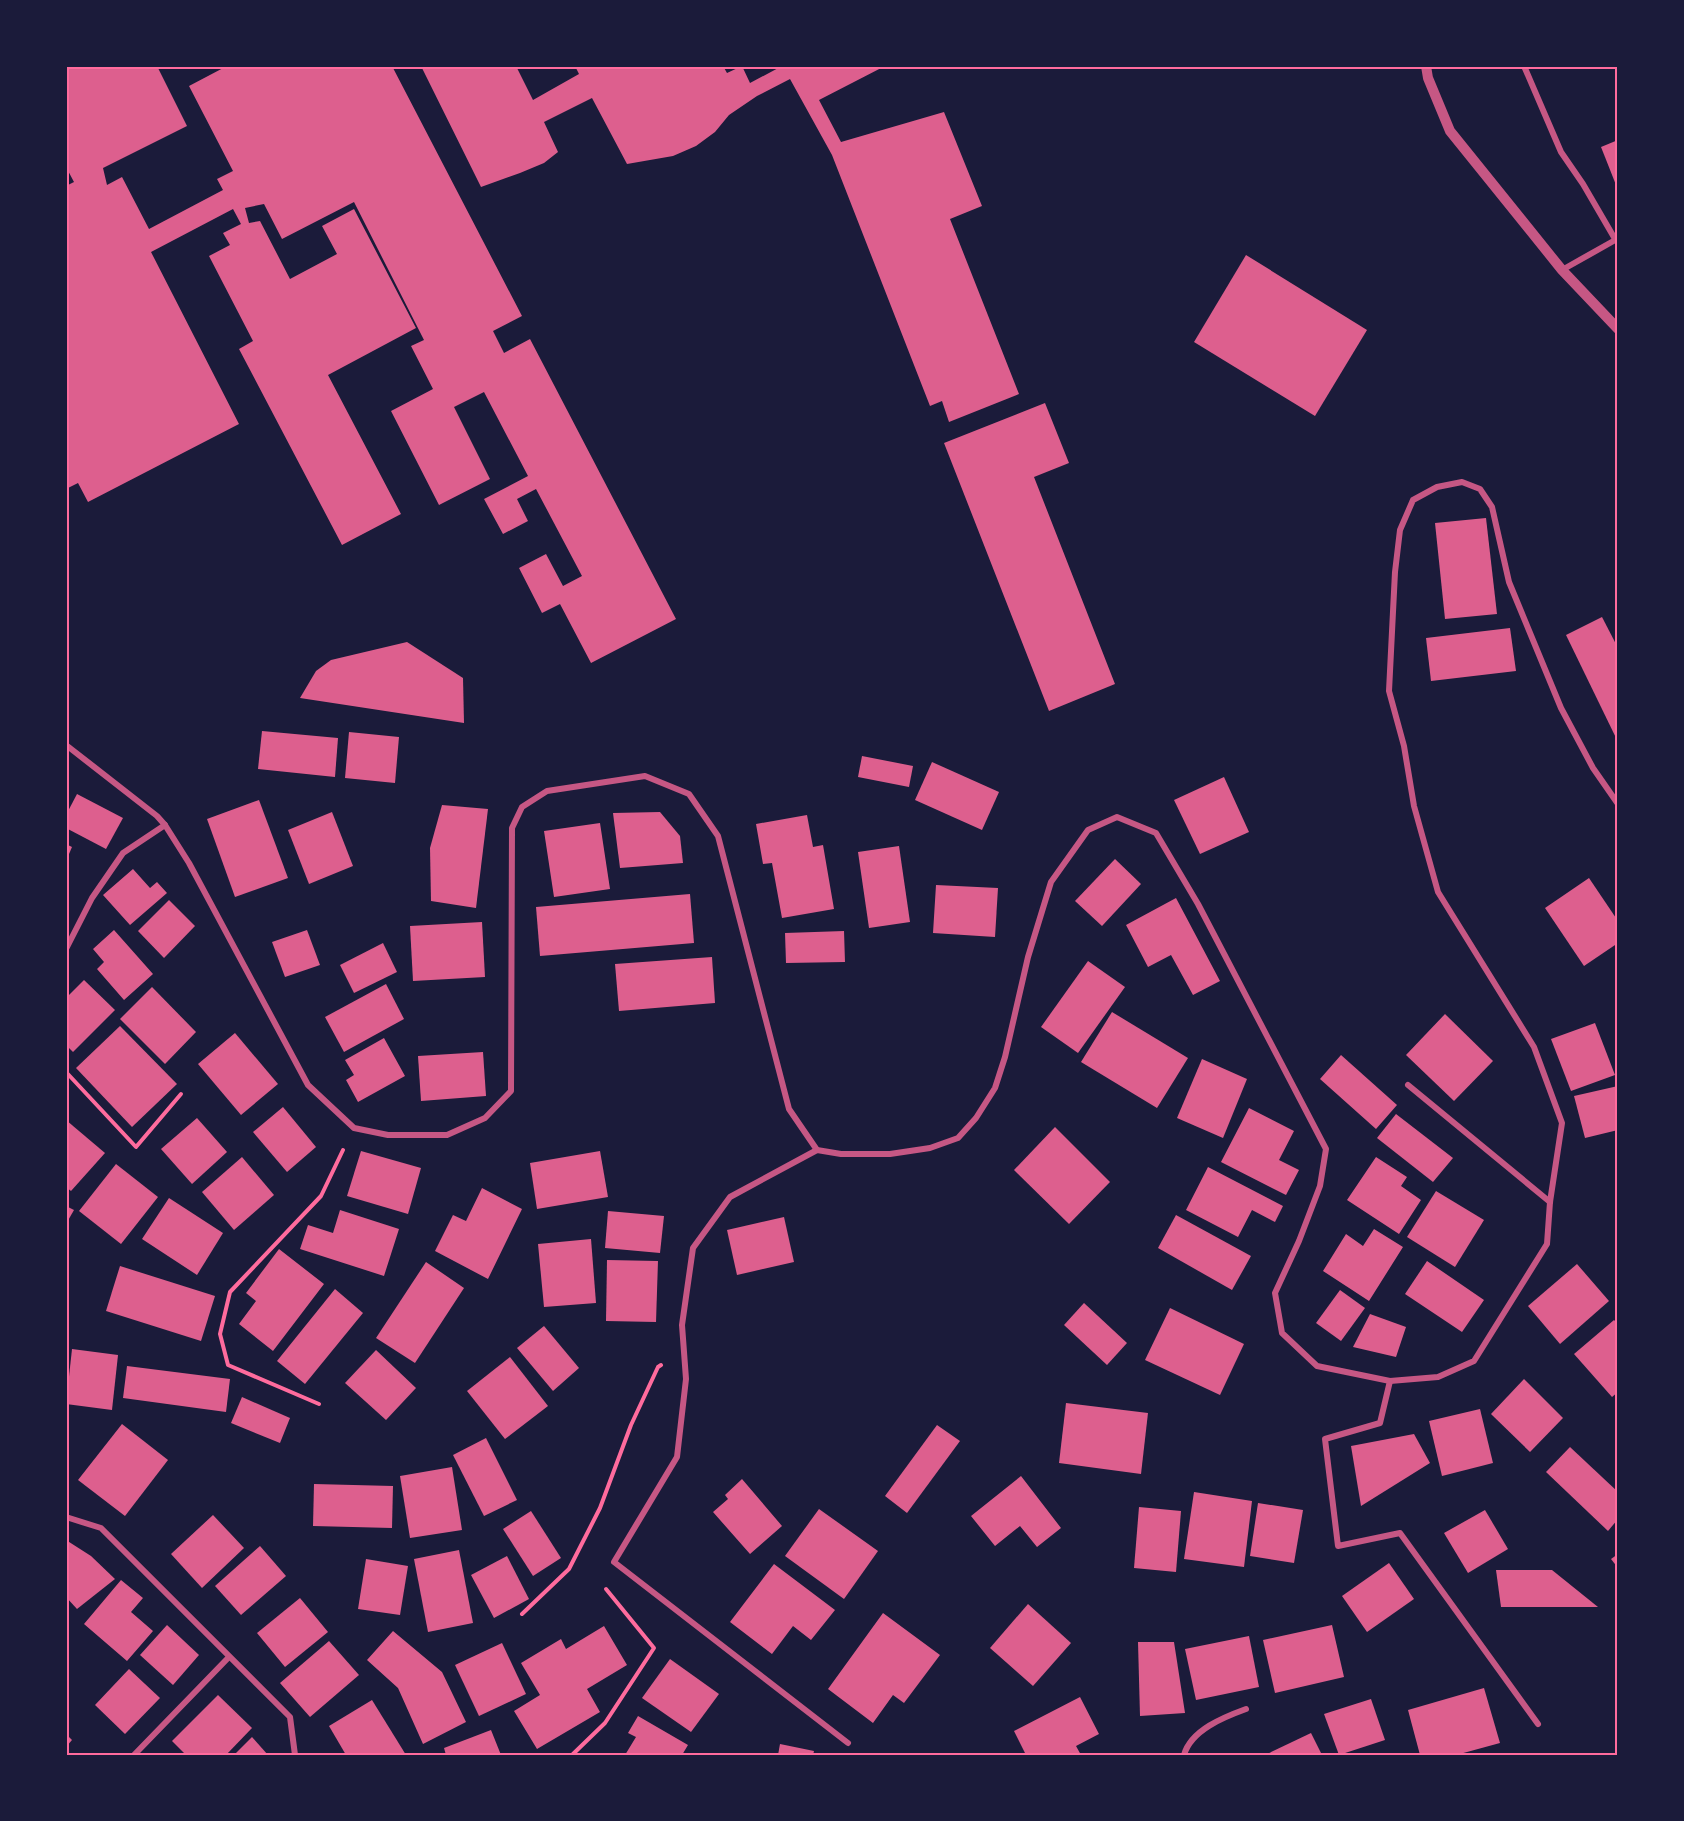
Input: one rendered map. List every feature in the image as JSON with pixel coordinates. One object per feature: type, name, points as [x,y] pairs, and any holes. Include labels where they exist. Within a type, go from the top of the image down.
[{"type":"street","points":[[1426,66],[1428,78],[1450,131],[1562,270],[1618,329]]},
{"type":"street","points":[[1524,66],[1561,152],[1617,239],[1562,270]]},
{"type":"street","points":[[848,1743],[614,1562],[677,1457],[686,1379],[682,1325],[693,1248],[730,1197],[817,1150],[842,1154],[890,1154],[930,1148],[958,1138],[976,1118],[995,1088],[1005,1057],[1028,957],[1052,882],[1088,830],[1117,817],[1156,833],[1198,904],[1326,1149],[1320,1186],[1299,1242],[1275,1293],[1282,1334],[1317,1366],[1390,1381],[1438,1377],[1474,1361],[1547,1244],[1550,1202],[1562,1123],[1534,1047],[1438,891],[1414,806],[1404,746],[1389,691],[1395,572],[1400,530],[1413,500],[1437,487],[1462,482],[1480,489],[1492,507],[1509,582],[1561,708],[1593,768],[1618,804]]},
{"type":"street","points":[[66,745],[157,816],[165,825],[189,863],[308,1084],[354,1128],[388,1135],[447,1135],[485,1118],[511,1091],[512,828],[522,807],[547,790],[645,776],[689,794],[718,836],[789,1109],[817,1150]]},
{"type":"street","points":[[66,949],[92,898],[123,854],[165,825]]},
{"type":"street","points":[[1408,1085],[1550,1202]]},
{"type":"street","points":[[1390,1381],[1380,1423],[1325,1439],[1338,1546],[1400,1533],[1538,1724]]},
{"type":"street","points":[[66,1517],[101,1528],[290,1717],[295,1755]]},
{"type":"street","points":[[134,1755],[230,1657]]},
{"type":"street","points":[[1184,1755],[1188,1743],[1223,1717],[1246,1709]]},
{"type":"path","points":[[66,1072],[136,1147],[181,1094]]},
{"type":"path","points":[[319,1404],[228,1365],[220,1334],[230,1292],[321,1196],[354,1128]]},
{"type":"path","points":[[522,1614],[569,1569],[600,1508],[632,1425],[658,1367],[685,1351]]},
{"type":"path","points":[[572,1755],[605,1723],[654,1648],[603,1586],[614,1562]]},
{"type":"building","points":[[66,66],[157,66],[187,126],[103,168],[107,185],[122,177],[149,229],[223,190],[217,179],[233,171],[189,86],[227,66],[392,66],[522,316],[493,331],[504,353],[530,339],[676,619],[591,663],[560,604],[542,613],[519,568],[546,554],[563,586],[582,576],[536,489],[517,499],[528,521],[503,534],[484,499],[528,476],[484,392],[454,407],[490,479],[439,505],[391,411],[433,389],[411,346],[424,340],[354,202],[282,239],[264,204],[245,208],[249,223],[260,221],[290,279],[337,254],[322,226],[354,209],[416,328],[328,375],[401,514],[342,545],[239,349],[253,341],[209,256],[230,245],[223,233],[241,224],[233,209],[151,252],[239,424],[88,502],[78,483],[66,489],[66,186],[74,182],[66,167]]},
{"type":"building","points":[[421,66],[516,66],[533,100],[579,74],[575,66],[723,66],[727,73],[742,66],[750,83],[782,66],[885,66],[819,100],[841,142],[944,112],[982,206],[950,219],[1019,394],[949,422],[942,401],[930,406],[832,155],[790,79],[757,96],[729,115],[715,132],[696,146],[673,156],[627,164],[592,98],[544,122],[558,152],[544,163],[481,187]]},
{"type":"building","points":[[1618,140],[1618,190],[1601,147]]},
{"type":"building","points":[[1246,255],[1367,330],[1315,416],[1194,342]]},
{"type":"building","points":[[1045,403],[1069,463],[1034,477],[1115,684],[1049,711],[944,443]]},
{"type":"building","points":[[1486,518],[1497,614],[1445,619],[1435,523]]},
{"type":"building","points":[[1602,617],[1618,648],[1618,742],[1566,635]]},
{"type":"building","points":[[1510,628],[1516,671],[1431,681],[1426,638]]},
{"type":"building","points":[[407,642],[463,678],[464,723],[300,698],[316,671],[331,660]]},
{"type":"building","points":[[262,731],[338,738],[335,777],[258,769]]},
{"type":"building","points":[[349,732],[399,737],[395,783],[345,778]]},
{"type":"building","points":[[862,756],[913,766],[909,787],[858,777]]},
{"type":"building","points":[[932,762],[999,792],[982,830],[915,800]]},
{"type":"building","points":[[1224,777],[1249,832],[1200,854],[1174,800]]},
{"type":"building","points":[[77,794],[123,818],[106,849],[66,828],[66,815]]},
{"type":"building","points":[[259,800],[288,878],[235,897],[207,819]]},
{"type":"building","points":[[442,805],[488,809],[476,908],[431,901],[430,848]]},
{"type":"building","points":[[332,812],[353,866],[309,884],[288,830]]},
{"type":"building","points":[[660,812],[680,836],[683,863],[620,868],[613,813]]},
{"type":"building","points":[[807,815],[813,847],[823,845],[834,909],[782,918],[772,863],[763,864],[756,824]]},
{"type":"building","points":[[600,823],[610,889],[554,897],[544,831]]},
{"type":"building","points":[[66,844],[72,847],[66,861]]},
{"type":"building","points":[[899,846],[910,922],[869,928],[858,852]]},
{"type":"building","points":[[1115,859],[1141,884],[1102,926],[1075,901]]},
{"type":"building","points":[[133,869],[150,888],[157,882],[167,893],[130,925],[103,895]]},
{"type":"building","points":[[1589,878],[1618,921],[1618,943],[1584,966],[1545,908]]},
{"type":"building","points":[[936,885],[998,888],[995,937],[933,933]]},
{"type":"building","points":[[690,894],[694,943],[540,956],[536,907]]},
{"type":"building","points":[[1176,898],[1220,981],[1193,995],[1171,955],[1148,967],[1126,925]]},
{"type":"building","points":[[169,900],[195,926],[164,958],[138,931]]},
{"type":"building","points":[[482,922],[485,977],[413,981],[410,926]]},
{"type":"building","points":[[114,930],[153,974],[124,1000],[97,969],[104,962],[93,949]]},
{"type":"building","points":[[307,930],[320,965],[285,977],[272,942]]},
{"type":"building","points":[[844,931],[845,962],[786,963],[785,933]]},
{"type":"building","points":[[383,943],[397,972],[354,993],[340,965]]},
{"type":"building","points":[[712,957],[715,1003],[619,1011],[615,964]]},
{"type":"building","points":[[1088,961],[1125,987],[1078,1053],[1041,1027]]},
{"type":"building","points":[[84,980],[115,1010],[73,1052],[66,1045],[66,998]]},
{"type":"building","points":[[386,984],[404,1019],[344,1052],[325,1017]]},
{"type":"building","points":[[152,987],[196,1032],[165,1064],[120,1019]]},
{"type":"building","points":[[1112,1012],[1188,1058],[1157,1108],[1081,1062]]},
{"type":"building","points":[[1445,1014],[1493,1061],[1454,1101],[1406,1055]]},
{"type":"building","points":[[1595,1023],[1615,1075],[1571,1091],[1551,1039]]},
{"type":"building","points":[[120,1026],[177,1084],[132,1127],[76,1068]]},
{"type":"building","points":[[235,1033],[278,1084],[241,1115],[198,1064]]},
{"type":"building","points":[[384,1038],[405,1076],[358,1102],[346,1080],[354,1075],[345,1060]]},
{"type":"building","points":[[483,1052],[486,1096],[421,1101],[418,1056]]},
{"type":"building","points":[[1341,1055],[1397,1105],[1376,1129],[1320,1079]]},
{"type":"building","points":[[1202,1059],[1247,1079],[1223,1138],[1177,1118]]},
{"type":"building","points":[[1618,1086],[1618,1130],[1585,1138],[1574,1096]]},
{"type":"building","points":[[283,1107],[316,1147],[287,1172],[253,1132]]},
{"type":"building","points":[[1249,1108],[1294,1131],[1279,1160],[1299,1170],[1286,1195],[1221,1162]]},
{"type":"building","points":[[1396,1114],[1453,1158],[1433,1182],[1377,1138]]},
{"type":"building","points":[[197,1118],[227,1152],[192,1184],[161,1149]]},
{"type":"building","points":[[66,1120],[105,1153],[71,1191],[66,1187]]},
{"type":"building","points":[[1055,1127],[1110,1182],[1069,1224],[1014,1170]]},
{"type":"building","points":[[361,1151],[421,1168],[408,1214],[347,1196]]},
{"type":"building","points":[[600,1151],[608,1197],[537,1209],[530,1163]]},
{"type":"building","points":[[242,1157],[274,1195],[234,1230],[202,1192]]},
{"type":"building","points":[[1376,1157],[1407,1177],[1401,1186],[1421,1200],[1399,1234],[1347,1200]]},
{"type":"building","points":[[116,1164],[158,1197],[121,1244],[79,1211]]},
{"type":"building","points":[[1208,1167],[1283,1206],[1275,1222],[1252,1210],[1238,1237],[1186,1210]]},
{"type":"building","points":[[482,1188],[522,1209],[488,1279],[435,1251],[453,1215],[466,1221]]},
{"type":"building","points":[[1436,1191],[1484,1220],[1455,1267],[1407,1237]]},
{"type":"building","points":[[169,1198],[223,1233],[197,1275],[142,1239]]},
{"type":"building","points":[[66,1206],[74,1210],[66,1224]]},
{"type":"building","points":[[340,1210],[399,1229],[384,1276],[300,1249],[308,1225],[333,1233]]},
{"type":"building","points":[[608,1211],[664,1216],[660,1253],[605,1248]]},
{"type":"building","points":[[1176,1215],[1251,1256],[1232,1290],[1158,1248]]},
{"type":"building","points":[[784,1217],[794,1262],[737,1275],[727,1230]]},
{"type":"building","points":[[1374,1229],[1403,1247],[1369,1301],[1323,1271],[1346,1234],[1363,1246]]},
{"type":"building","points":[[591,1239],[596,1303],[544,1307],[538,1244]]},
{"type":"building","points":[[279,1249],[324,1284],[273,1351],[239,1324],[256,1301],[246,1293]]},
{"type":"building","points":[[607,1260],[658,1261],[656,1322],[606,1321]]},
{"type":"building","points":[[1427,1261],[1484,1300],[1462,1332],[1405,1294]]},
{"type":"building","points":[[426,1262],[464,1288],[415,1363],[376,1338]]},
{"type":"building","points":[[1577,1264],[1609,1301],[1560,1344],[1528,1306]]},
{"type":"building","points":[[120,1266],[215,1296],[201,1341],[106,1311]]},
{"type":"building","points":[[335,1289],[363,1313],[305,1384],[277,1361]]},
{"type":"building","points":[[1340,1290],[1365,1308],[1341,1341],[1316,1323]]},
{"type":"building","points":[[1084,1303],[1127,1343],[1107,1365],[1064,1325]]},
{"type":"building","points":[[1170,1308],[1244,1344],[1220,1395],[1145,1360]]},
{"type":"building","points":[[1370,1314],[1406,1327],[1396,1357],[1353,1347]]},
{"type":"building","points":[[1614,1320],[1618,1324],[1618,1392],[1612,1397],[1574,1354]]},
{"type":"building","points":[[544,1326],[579,1368],[553,1391],[517,1348]]},
{"type":"building","points":[[72,1349],[118,1355],[112,1410],[66,1404]]},
{"type":"building","points":[[376,1350],[416,1388],[386,1420],[345,1383]]},
{"type":"building","points":[[510,1357],[548,1406],[505,1439],[467,1391]]},
{"type":"building","points":[[127,1366],[230,1379],[226,1412],[123,1398]]},
{"type":"building","points":[[1524,1379],[1563,1418],[1530,1452],[1491,1414]]},
{"type":"building","points":[[242,1397],[290,1418],[280,1443],[231,1423]]},
{"type":"building","points":[[1066,1403],[1148,1413],[1141,1474],[1059,1463]]},
{"type":"building","points":[[1480,1409],[1493,1463],[1442,1476],[1429,1421]]},
{"type":"building","points":[[122,1424],[168,1460],[125,1516],[78,1480]]},
{"type":"building","points":[[937,1425],[960,1441],[907,1513],[885,1496]]},
{"type":"building","points":[[1414,1434],[1430,1463],[1361,1506],[1351,1446]]},
{"type":"building","points":[[486,1438],[517,1500],[484,1516],[453,1455]]},
{"type":"building","points":[[1570,1447],[1618,1492],[1618,1519],[1608,1531],[1546,1472]]},
{"type":"building","points":[[452,1467],[462,1530],[410,1538],[400,1476]]},
{"type":"building","points":[[1021,1476],[1061,1528],[1037,1547],[1020,1526],[995,1546],[971,1516]]},
{"type":"building","points":[[742,1479],[782,1526],[750,1554],[713,1512],[728,1499],[725,1495]]},
{"type":"building","points":[[314,1484],[393,1486],[392,1528],[313,1526]]},
{"type":"building","points":[[1194,1492],[1252,1501],[1244,1567],[1184,1559]]},
{"type":"building","points":[[1258,1503],[1303,1510],[1294,1563],[1250,1556]]},
{"type":"building","points":[[1139,1507],[1181,1511],[1176,1572],[1134,1568]]},
{"type":"building","points":[[819,1509],[878,1551],[844,1599],[785,1556]]},
{"type":"building","points":[[1485,1510],[1508,1549],[1468,1573],[1444,1533]]},
{"type":"building","points":[[531,1511],[561,1558],[533,1576],[503,1529]]},
{"type":"building","points":[[213,1515],[244,1548],[202,1588],[171,1554]]},
{"type":"building","points":[[66,1540],[91,1556],[115,1579],[77,1609],[66,1597]]},
{"type":"building","points":[[260,1546],[286,1576],[241,1615],[215,1586]]},
{"type":"building","points":[[459,1550],[473,1623],[428,1632],[414,1559]]},
{"type":"building","points":[[1618,1554],[1618,1568],[1611,1559]]},
{"type":"building","points":[[507,1556],[529,1599],[494,1618],[471,1575]]},
{"type":"building","points":[[366,1559],[408,1566],[400,1615],[358,1609]]},
{"type":"building","points":[[1389,1563],[1414,1599],[1367,1632],[1342,1596]]},
{"type":"building","points":[[774,1564],[835,1610],[811,1640],[793,1626],[772,1654],[730,1622]]},
{"type":"building","points":[[1496,1570],[1552,1570],[1598,1607],[1501,1607]]},
{"type":"building","points":[[121,1580],[143,1598],[131,1612],[153,1631],[127,1661],[84,1624]]},
{"type":"building","points":[[300,1598],[328,1632],[285,1667],[257,1633]]},
{"type":"building","points":[[1028,1604],[1071,1643],[1033,1686],[990,1648]]},
{"type":"building","points":[[883,1613],[940,1655],[904,1703],[893,1695],[873,1723],[828,1689]]},
{"type":"building","points":[[167,1625],[199,1655],[173,1685],[140,1655]]},
{"type":"building","points":[[1332,1625],[1344,1677],[1275,1693],[1263,1640]]},
{"type":"building","points":[[604,1626],[627,1665],[587,1689],[600,1712],[537,1749],[514,1711],[540,1695],[521,1663],[561,1639],[566,1649]]},
{"type":"building","points":[[393,1631],[442,1672],[466,1722],[423,1744],[398,1688],[367,1660]]},
{"type":"building","points":[[1249,1636],[1259,1687],[1196,1700],[1185,1649]]},
{"type":"building","points":[[329,1641],[359,1675],[310,1717],[280,1683]]},
{"type":"building","points":[[1138,1642],[1174,1642],[1185,1713],[1140,1716]]},
{"type":"building","points":[[502,1643],[526,1694],[479,1716],[455,1665]]},
{"type":"building","points":[[670,1659],[719,1694],[691,1732],[642,1698]]},
{"type":"building","points":[[129,1669],[160,1698],[125,1734],[95,1705]]},
{"type":"building","points":[[1484,1688],[1500,1743],[1456,1755],[1420,1755],[1408,1710]]},
{"type":"building","points":[[218,1695],[252,1728],[226,1755],[186,1755],[172,1741]]},
{"type":"building","points":[[1080,1697],[1099,1734],[1076,1746],[1081,1755],[1026,1755],[1014,1731]]},
{"type":"building","points":[[1371,1699],[1385,1740],[1339,1755],[1324,1714]]},
{"type":"building","points":[[372,1700],[406,1755],[346,1755],[329,1726]]},
{"type":"building","points":[[638,1716],[688,1745],[682,1755],[625,1755],[636,1737],[628,1733]]},
{"type":"building","points":[[491,1730],[501,1755],[446,1755],[444,1748]]},
{"type":"building","points":[[1311,1733],[1322,1755],[1265,1755]]},
{"type":"building","points":[[66,1734],[72,1740],[66,1747]]},
{"type":"building","points":[[252,1737],[268,1755],[234,1755]]},
{"type":"building","points":[[780,1744],[814,1751],[813,1755],[778,1755]]}]
